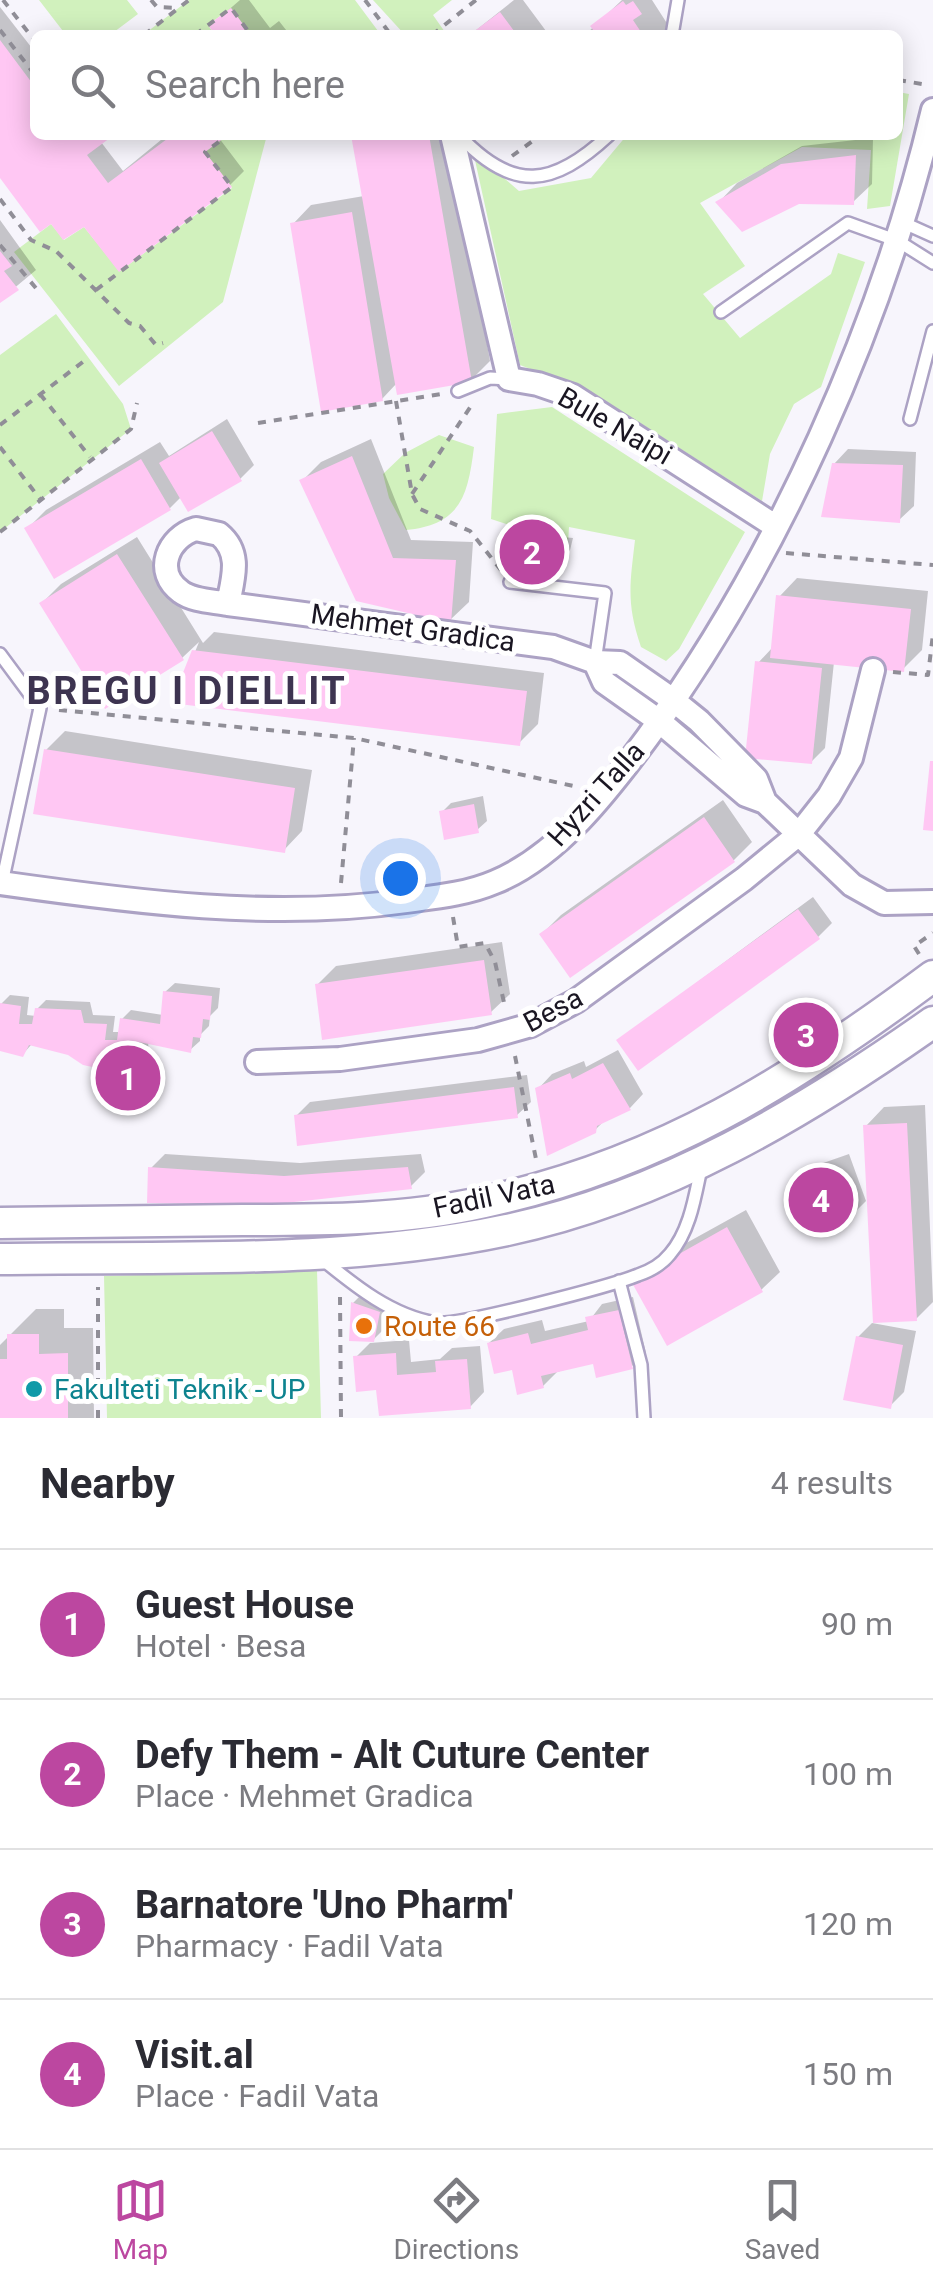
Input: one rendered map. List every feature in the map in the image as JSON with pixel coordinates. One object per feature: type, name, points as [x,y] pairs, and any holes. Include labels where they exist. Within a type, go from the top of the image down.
[{"type":"main road","name":"Fadil Vata","points":[[0,1223],[328,1220],[480,1203],[542,1188],[634,1156],[712,1121],[783,1082],[933,976]]},
{"type":"main road","name":"Fadil Vata","points":[[0,1259],[315,1254],[408,1246],[510,1230],[603,1202],[703,1162],[800,1110],[933,1022]]},
{"type":"street","name":"Hyzri Talla","points":[[1,883],[183,906],[352,907],[474,890],[512,874],[547,849],[605,792],[660,721],[762,551],[846,379],[901,232],[933,110]]},
{"type":"street","points":[[456,140],[500,378]]},
{"type":"street","name":"Bule Naipi","points":[[500,378],[538,384],[574,396],[775,526]]},
{"type":"street","name":"Mehmet Gradica","points":[[228,604],[553,647],[596,662],[620,663],[673,700]]},
{"type":"street","points":[[596,662],[604,682],[660,721],[746,795],[765,802],[852,886],[884,902],[933,902]]},
{"type":"street","name":"Besa","points":[[257,1062],[312,1062],[478,1040],[531,1026],[612,976],[798,834],[829,796],[850,758],[873,670]]},
{"type":"street","points":[[673,700],[700,721],[756,779],[765,802]]},
{"type":"lane","points":[[673,30],[678,0]]},
{"type":"lane","points":[[461,140],[496,167],[514,176],[532,178],[562,169],[604,140]]},
{"type":"lane","points":[[722,312],[848,223],[933,236]]},
{"type":"lane","points":[[901,232],[933,263]]},
{"type":"lane","points":[[910,418],[933,331]]},
{"type":"lane","points":[[458,392],[500,378]]},
{"type":"lane","points":[[510,582],[605,593],[596,662]]},
{"type":"lane","points":[[0,654],[40,708],[1,883]]},
{"type":"lane","points":[[315,1254],[400,1312],[448,1324],[619,1281],[658,1265],[671,1254],[696,1195],[703,1162]]},
{"type":"lane","points":[[619,1281],[641,1365],[644,1418]]},
{"type":"path","points":[[3,0],[30,35]]},
{"type":"path","points":[[151,0],[157,7],[178,8]]},
{"type":"path","points":[[155,30],[189,0]]},
{"type":"path","points":[[365,0],[387,30]]},
{"type":"path","points":[[438,30],[476,0]]},
{"type":"path","points":[[202,30],[231,8],[247,30]]},
{"type":"path","points":[[0,30],[30,68]]},
{"type":"path","points":[[903,81],[922,84]]},
{"type":"path","points":[[96,290],[232,187],[205,152],[221,140]]},
{"type":"path","points":[[496,167],[534,140]]},
{"type":"path","points":[[0,199],[30,240],[56,251],[129,324],[140,326],[156,345],[162,344]]},
{"type":"path","points":[[0,244],[40,293]]},
{"type":"path","points":[[0,425],[88,358]]},
{"type":"path","points":[[412,494],[500,378]]},
{"type":"path","points":[[258,423],[458,392]]},
{"type":"path","points":[[40,394],[92,458]]},
{"type":"path","points":[[396,401],[412,494],[420,508],[470,531],[510,582]]},
{"type":"path","points":[[0,532],[130,429],[137,403]]},
{"type":"path","points":[[0,447],[40,500]]},
{"type":"path","points":[[762,551],[933,565]]},
{"type":"path","points":[[873,670],[928,674],[933,634]]},
{"type":"path","points":[[40,708],[354,738],[582,788]]},
{"type":"path","points":[[341,885],[354,738]]},
{"type":"path","points":[[98,1418],[99,1257]]},
{"type":"path","points":[[340,1282],[342,1418]]},
{"type":"green space","points":[[39,0],[127,0],[138,14],[117,30],[62,30]]},
{"type":"green space","points":[[189,0],[355,0],[377,30],[247,30],[231,8],[208,25],[212,30],[150,30]]},
{"type":"green space","points":[[373,0],[452,0],[433,15],[444,30],[400,30]]},
{"type":"green space","points":[[903,93],[909,94],[903,129]]},
{"type":"green space","points":[[221,140],[266,140],[223,302],[119,386],[14,252],[51,224],[64,240],[84,227],[120,271],[232,188],[205,152]]},
{"type":"green space","points":[[623,140],[901,140],[890,206],[867,209],[871,150],[802,147],[700,203],[745,266],[703,294],[740,338],[831,274],[838,253],[865,262],[821,387],[794,404],[770,454],[762,501],[593,393],[520,365],[473,151],[519,191],[591,178]]},
{"type":"green space","points":[[56,314],[123,404],[131,429],[0,532],[0,355]]},
{"type":"green space","points":[[552,407],[745,532],[679,649],[666,661],[641,647],[636,632],[630,594],[635,540],[569,527],[568,544],[491,519],[497,414]]},
{"type":"green space","points":[[439,435],[474,447],[469,480],[450,514],[439,522],[406,530],[389,498],[383,474],[405,453]]},
{"type":"green space","points":[[317,1270],[321,1418],[107,1418],[104,1276]]},
{"type":"building","points":[[623,1],[626,5],[633,1],[642,14],[633,20],[640,30],[593,30],[590,26]]},
{"type":"building","points":[[231,8],[247,30],[212,30],[208,25]]},
{"type":"building","points":[[500,12],[513,30],[476,30]]},
{"type":"building","points":[[0,40],[30,80],[30,140],[107,140],[87,155],[108,183],[166,140],[221,140],[205,152],[232,187],[119,272],[84,227],[63,240],[51,224],[40,232],[0,178]]},
{"type":"building","points":[[352,140],[430,140],[472,382],[397,395]]},
{"type":"building","points":[[856,155],[854,205],[799,204],[742,232],[715,202],[781,164]]},
{"type":"building","points":[[352,212],[383,401],[321,412],[290,223]]},
{"type":"building","points":[[0,251],[12,266],[4,271],[19,290],[0,303]]},
{"type":"building","points":[[212,431],[242,481],[188,512],[159,463]]},
{"type":"building","points":[[352,456],[393,558],[456,560],[451,623],[356,601],[299,480]]},
{"type":"building","points":[[141,459],[171,510],[54,579],[24,528]]},
{"type":"building","points":[[832,463],[903,465],[900,523],[821,517]]},
{"type":"building","points":[[501,540],[565,547],[562,562],[499,557]]},
{"type":"building","points":[[117,554],[184,660],[105,709],[39,603]]},
{"type":"building","points":[[776,595],[911,609],[904,672],[770,658]]},
{"type":"building","points":[[192,650],[527,691],[520,746],[171,703]]},
{"type":"building","points":[[755,661],[822,668],[812,764],[745,758]]},
{"type":"building","points":[[44,749],[295,788],[285,853],[33,814]]},
{"type":"building","points":[[933,761],[933,831],[923,830]]},
{"type":"building","points":[[474,804],[479,833],[444,840],[439,811]]},
{"type":"building","points":[[704,817],[735,862],[570,978],[539,934]]},
{"type":"building","points":[[798,909],[820,939],[638,1071],[616,1040]]},
{"type":"building","points":[[484,960],[492,1015],[322,1040],[315,984]]},
{"type":"building","points":[[163,991],[212,996],[210,1020],[203,1019],[201,1038],[193,1037],[191,1053],[139,1042],[141,1068],[102,1069],[29,1045],[23,1057],[0,1051],[0,1003],[21,1006],[19,1024],[32,1024],[35,1008],[81,1010],[84,1023],[107,1024],[105,1040],[117,1040],[120,1018],[160,1024]]},
{"type":"building","points":[[603,1063],[631,1110],[597,1126],[596,1133],[547,1156],[535,1088],[570,1073],[572,1079]]},
{"type":"building","points":[[514,1087],[518,1118],[297,1146],[294,1115]]},
{"type":"building","points":[[907,1123],[917,1321],[873,1323],[863,1125]]},
{"type":"building","points":[[835,1166],[853,1218],[807,1234],[789,1182]]},
{"type":"building","points":[[148,1167],[284,1176],[408,1167],[412,1189],[267,1205],[147,1203]]},
{"type":"building","points":[[727,1227],[763,1292],[667,1346],[631,1281]]},
{"type":"building","name":"Route 66","points":[[351,1302],[380,1312],[374,1342],[349,1341]]},
{"type":"building","points":[[619,1310],[633,1369],[596,1378],[593,1364],[541,1376],[544,1388],[517,1395],[512,1370],[494,1374],[487,1343],[528,1333],[531,1344],[588,1330],[585,1317]]},
{"type":"building","name":"Fakulteti Teknik - UP","points":[[7,1334],[39,1334],[39,1354],[68,1353],[68,1418],[0,1418],[0,1359],[7,1359]]},
{"type":"building","points":[[856,1336],[903,1345],[891,1409],[843,1400]]},
{"type":"building","points":[[396,1353],[397,1375],[436,1372],[435,1361],[467,1359],[471,1409],[379,1416],[376,1390],[356,1392],[353,1356]]},
{"type":"place","name":"Defy Them - Alt Cuture Center","points":[[532,552]]},
{"type":"place","name":"Barnatore 'Uno Pharm'","points":[[806,1035]]},
{"type":"place","name":"Guest House","points":[[128,1078]]},
{"type":"place","name":"Visit.al","points":[[821,1200]]},
{"type":"place","name":"Route 66","points":[[364,1326]]},
{"type":"place","name":"Fakulteti Teknik - UP","points":[[34,1389]]},
{"type":"district","name":"BREGU I DIELLIT","points":[[187,691]]}]
